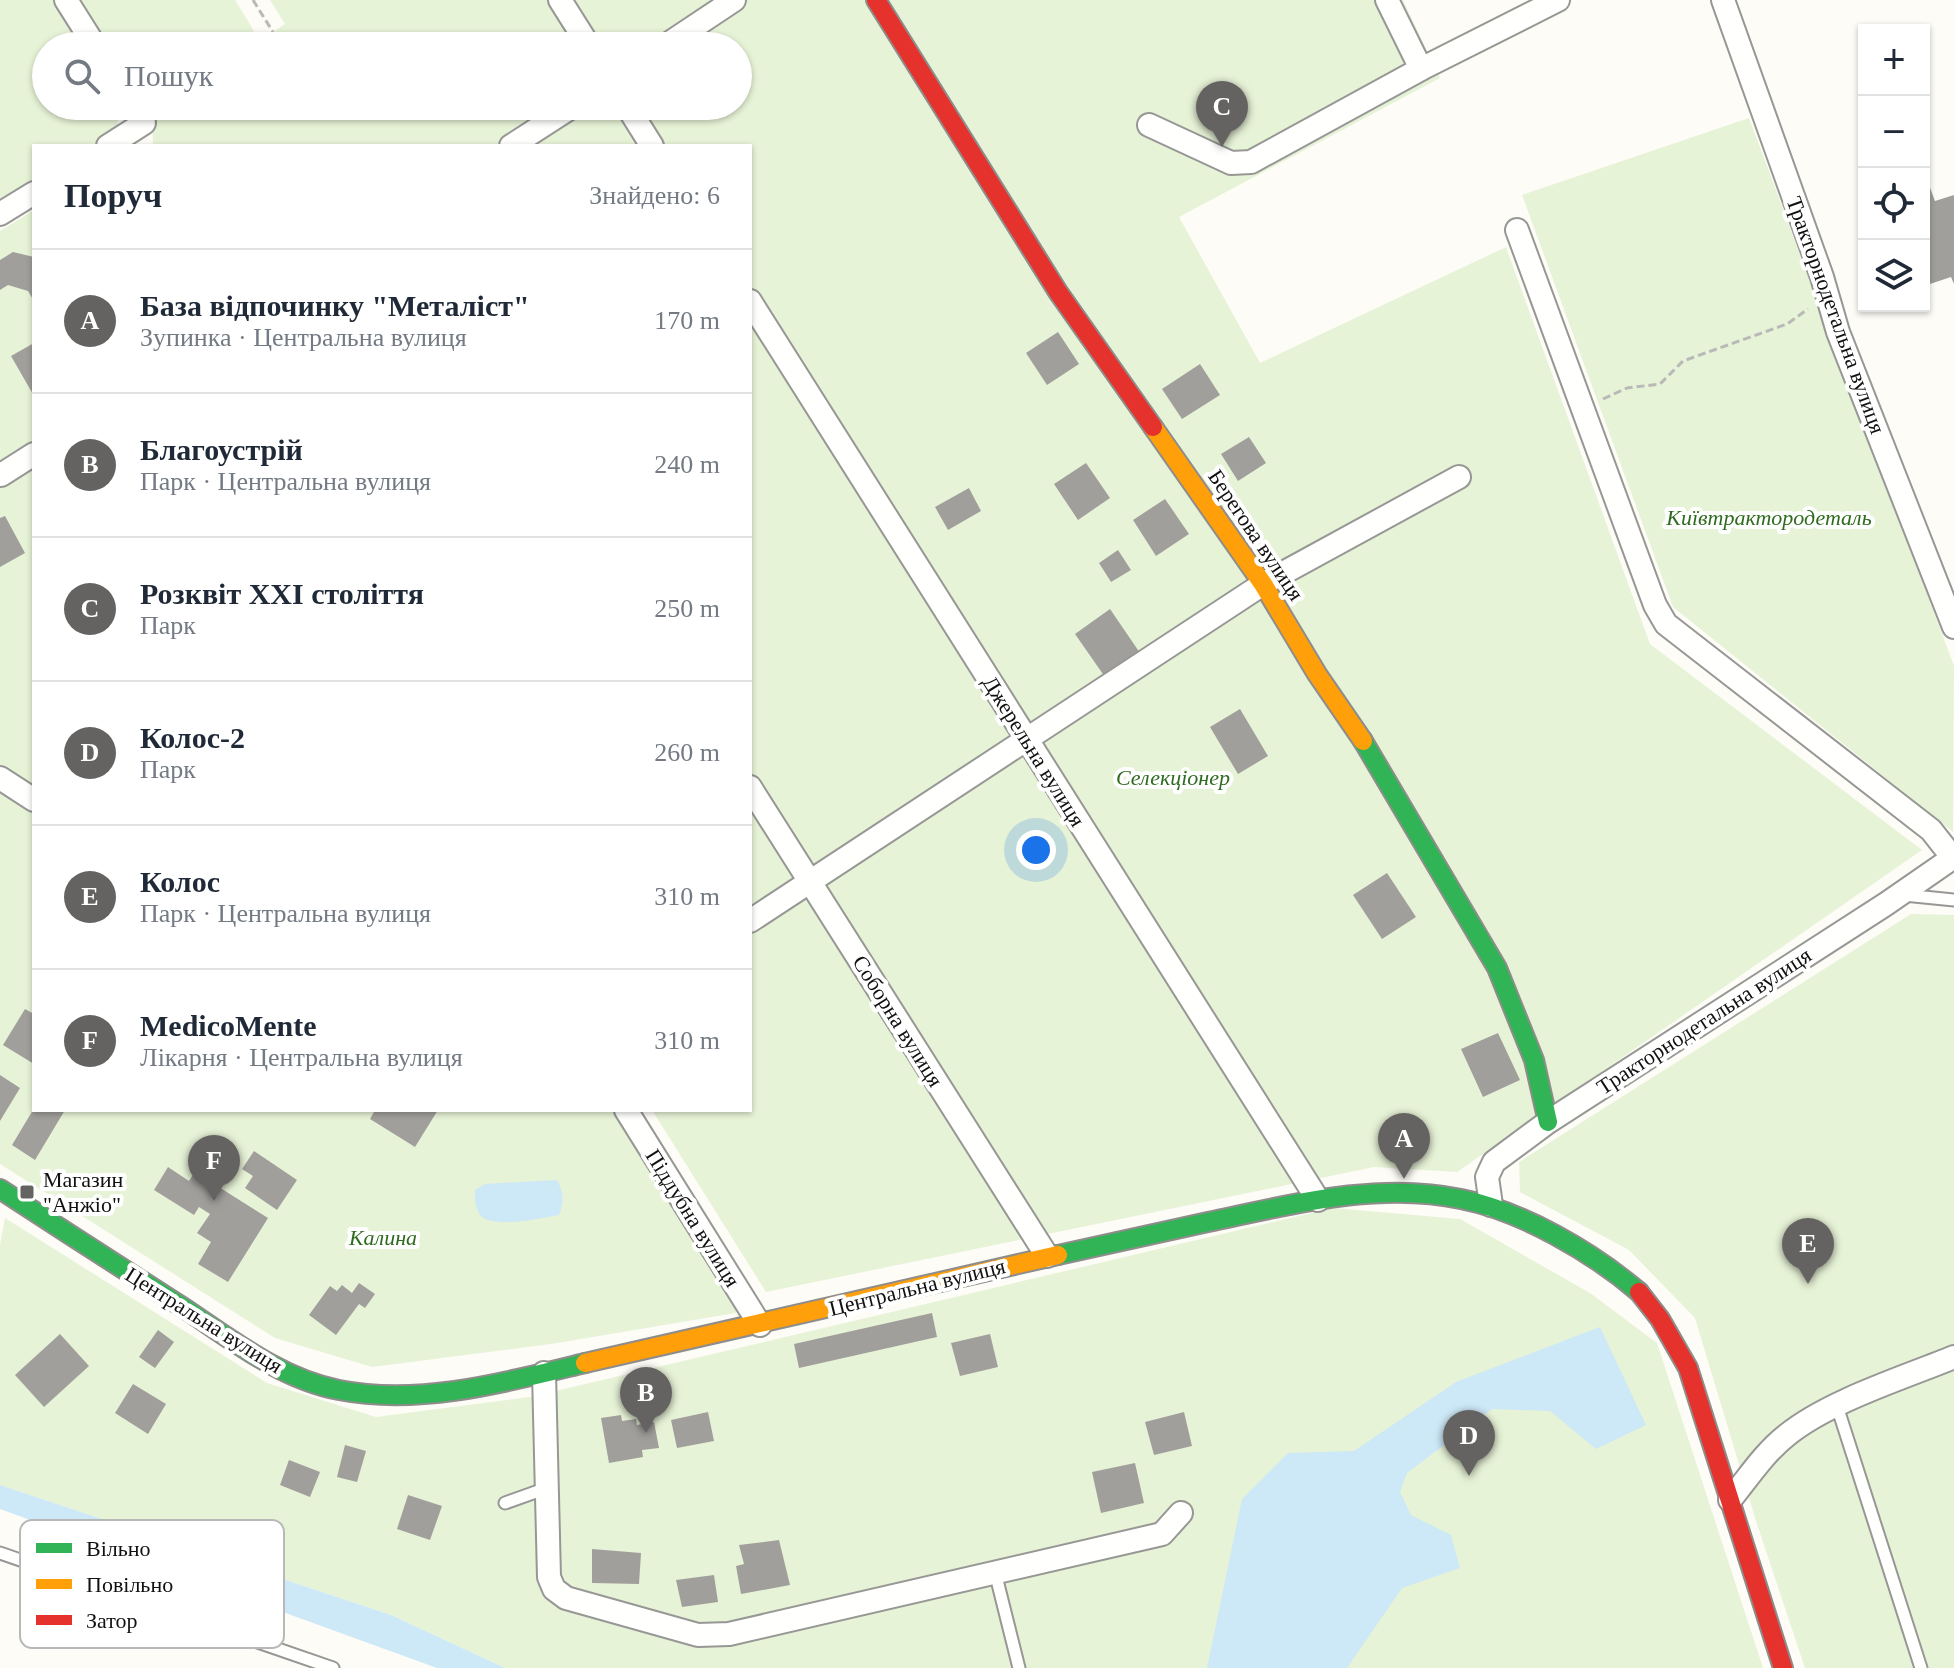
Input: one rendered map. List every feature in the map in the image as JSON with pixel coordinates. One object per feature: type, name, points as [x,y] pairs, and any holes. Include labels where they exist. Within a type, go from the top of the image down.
[{"type":"street","points":[[66,0],[86,32]]},
{"type":"street","points":[[560,0],[580,32]]},
{"type":"street","points":[[686,32],[734,0]]},
{"type":"street","name":"Берегова вулиця","points":[[876,0],[1058,292],[1263,584],[1317,674],[1357,732],[1497,968],[1534,1060],[1548,1122]]},
{"type":"street","points":[[1387,0],[1421,69]]},
{"type":"street","points":[[1149,125],[1231,163],[1251,162],[1421,69],[1558,0]]},
{"type":"street","name":"Тракторнодетальна вулиця","points":[[1723,0],[1838,332],[1954,627]]},
{"type":"street","points":[[111,144],[144,123],[142,120]]},
{"type":"street","points":[[514,144],[551,120]]},
{"type":"street","points":[[636,120],[651,144]]},
{"type":"street","points":[[0,214],[32,194]]},
{"type":"street","points":[[1517,230],[1655,605],[1666,624],[1931,830],[1953,857]]},
{"type":"street","name":"Джерельна вулиця","points":[[752,304],[1318,1200]]},
{"type":"street","points":[[1,475],[32,455]]},
{"type":"street","points":[[752,920],[1263,584],[1459,477]]},
{"type":"street","points":[[0,778],[32,799]]},
{"type":"street","name":"Соборна вулиця","points":[[752,790],[1047,1256]]},
{"type":"street","name":"Тракторнодетальна вулиця","points":[[1491,1205],[1487,1177],[1494,1162],[1548,1122],[1953,857]]},
{"type":"street","name":"Піддубна вулиця","points":[[627,1112],[760,1325]]},
{"type":"street","name":"Центральна вулиця","points":[[0,1189],[271,1365],[309,1383],[383,1396],[440,1391],[544,1373],[1047,1256],[1318,1200],[1373,1193],[1422,1194],[1491,1205],[1598,1261],[1638,1291],[1668,1327],[1688,1368],[1783,1668]]},
{"type":"street","points":[[1730,1500],[1766,1455],[1788,1434],[1837,1406],[1954,1357]]},
{"type":"street","points":[[544,1373],[549,1577],[554,1589],[566,1598],[698,1635],[729,1634],[1162,1534],[1181,1513]]},
{"type":"lane","points":[[1900,894],[1954,900]]},
{"type":"lane","points":[[1837,1406],[1921,1668]]},
{"type":"lane","points":[[505,1503],[547,1488]]},
{"type":"lane","points":[[0,1553],[20,1560]]},
{"type":"lane","points":[[995,1572],[1019,1668]]},
{"type":"lane","points":[[275,1648],[333,1668]]},
{"type":"path","points":[[253,0],[273,32]]},
{"type":"path","points":[[1583,408],[1627,388],[1660,384],[1683,361],[1787,324],[1828,296]]},
{"type":"green space","points":[[0,0],[235,0],[252,32],[32,32],[32,120],[118,120],[117,137],[105,144],[32,144],[32,189],[0,209]]},
{"type":"green space","name":"Селекціонер","points":[[270,0],[1403,0],[1440,78],[1179,217],[1260,363],[1506,247],[1650,644],[1922,850],[1457,1172],[1374,1167],[766,1292],[653,1112],[752,1112],[752,144],[153,144],[152,120],[752,120],[752,32],[273,32],[285,24]]},
{"type":"green space","name":"Київтрактородеталь","points":[[1749,118],[1954,666],[1953,832],[1673,607],[1522,195]]},
{"type":"green space","name":"Калина","points":[[32,211],[32,1112],[615,1112],[738,1302],[736,1313],[551,1344],[372,1367],[275,1338],[0,1164],[0,231]]},
{"type":"green space","points":[[1911,914],[1954,915],[1954,1668],[1805,1668],[1756,1521],[1695,1318],[1629,1250],[1520,1192],[1519,1162]]},
{"type":"green space","points":[[1333,1208],[1460,1219],[1590,1293],[1657,1343],[1763,1668],[505,1668],[391,1615],[284,1579],[284,1520],[105,1520],[0,1485],[0,1245],[5,1218],[267,1383],[376,1417],[530,1397]]},
{"type":"water","points":[[557,1180],[562,1198],[559,1215],[518,1222],[496,1222],[481,1216],[478,1210],[475,1190],[485,1184]]},
{"type":"water","points":[[1600,1327],[1646,1425],[1596,1449],[1550,1411],[1492,1409],[1407,1473],[1400,1492],[1411,1515],[1451,1535],[1460,1568],[1402,1588],[1347,1668],[1207,1668],[1242,1499],[1288,1453],[1354,1451],[1456,1382]]},
{"type":"water","points":[[0,1485],[105,1520],[30,1520],[0,1509]]},
{"type":"water","points":[[284,1579],[391,1615],[505,1668],[437,1668],[284,1612]]},
{"type":"building","points":[[1930,188],[1935,201],[1954,195],[1954,284],[1951,277],[1930,284]]},
{"type":"building","points":[[13,252],[32,257],[32,298],[28,291],[8,285],[0,290],[0,260]]},
{"type":"building","points":[[1058,332],[1079,364],[1047,385],[1026,353]]},
{"type":"building","points":[[32,344],[32,393],[11,356]]},
{"type":"building","points":[[1200,364],[1220,395],[1182,419],[1162,389]]},
{"type":"building","points":[[1249,437],[1266,463],[1238,481],[1221,454]]},
{"type":"building","points":[[1086,463],[1110,498],[1078,520],[1054,484]]},
{"type":"building","points":[[969,488],[981,511],[948,530],[935,507]]},
{"type":"building","points":[[1165,499],[1189,534],[1156,556],[1133,520]]},
{"type":"building","points":[[5,516],[25,553],[0,567],[0,518]]},
{"type":"building","points":[[1118,550],[1131,570],[1111,582],[1099,563]]},
{"type":"building","points":[[1110,609],[1140,653],[1105,677],[1075,634]]},
{"type":"building","points":[[1240,709],[1268,756],[1238,774],[1210,727]]},
{"type":"building","points":[[1387,873],[1416,917],[1382,939],[1353,895]]},
{"type":"building","points":[[25,1009],[32,1013],[32,1063],[3,1045]]},
{"type":"building","points":[[1498,1033],[1520,1080],[1483,1097],[1461,1049]]},
{"type":"building","points":[[0,1075],[20,1088],[0,1121]]},
{"type":"building","points":[[32,1112],[64,1112],[35,1160],[12,1145]]},
{"type":"building","points":[[374,1112],[437,1112],[415,1147],[370,1119]]},
{"type":"building","points":[[254,1151],[297,1180],[277,1210],[245,1188],[253,1176],[242,1169]]},
{"type":"building","points":[[168,1167],[189,1181],[195,1172],[268,1218],[228,1282],[198,1264],[211,1242],[197,1233],[210,1214],[199,1207],[194,1215],[154,1190]]},
{"type":"building","points":[[359,1283],[375,1294],[365,1308],[359,1304],[336,1335],[309,1315],[330,1286],[337,1291],[342,1285],[352,1293]]},
{"type":"building","points":[[932,1313],[937,1337],[799,1368],[794,1344]]},
{"type":"building","points":[[158,1330],[174,1342],[155,1368],[139,1357]]},
{"type":"building","points":[[60,1334],[89,1366],[44,1407],[15,1375]]},
{"type":"building","points":[[990,1334],[998,1367],[960,1376],[951,1343]]},
{"type":"building","points":[[133,1384],[166,1404],[148,1434],[115,1413]]},
{"type":"building","points":[[708,1412],[714,1441],[677,1448],[671,1420]]},
{"type":"building","points":[[1184,1412],[1192,1446],[1154,1455],[1145,1422]]},
{"type":"building","points":[[621,1415],[622,1421],[636,1419],[637,1425],[654,1422],[659,1448],[642,1450],[643,1457],[609,1463],[601,1418]]},
{"type":"building","points":[[345,1445],[366,1451],[357,1482],[337,1477]]},
{"type":"building","points":[[289,1460],[320,1472],[310,1497],[280,1485]]},
{"type":"building","points":[[1135,1463],[1144,1503],[1101,1513],[1092,1472]]},
{"type":"building","points":[[408,1495],[442,1506],[430,1540],[397,1529]]},
{"type":"building","points":[[779,1540],[790,1585],[741,1594],[736,1566],[744,1564],[739,1545]]},
{"type":"building","points":[[592,1549],[641,1553],[639,1584],[592,1583]]},
{"type":"building","points":[[714,1575],[718,1602],[682,1607],[676,1580]]},
{"type":"traffic: fast","points":[[1363,741],[1497,968],[1534,1060],[1548,1122]]},
{"type":"traffic: fast","points":[[0,1189],[258,1357],[318,1385],[370,1394],[432,1393],[494,1384],[585,1363]]},
{"type":"traffic: fast","points":[[1058,1255],[1334,1197],[1430,1194],[1484,1205],[1532,1223],[1600,1262],[1639,1292]]},
{"type":"traffic: slow","points":[[1153,427],[1263,584],[1317,674],[1363,741]]},
{"type":"traffic: slow","points":[[585,1363],[1058,1255]]},
{"type":"traffic: jam","points":[[876,0],[1058,292],[1153,427]]},
{"type":"traffic: jam","points":[[1639,1292],[1660,1319],[1688,1368],[1783,1668]]},
{"type":"place","name":"Розквіт XXI століття","points":[[1222,147]]},
{"type":"place","name":"База відпочинку \"Металіст\"","points":[[1404,1179]]},
{"type":"place","name":"Магазин \"Анжіо\"","points":[[27,1192]]},
{"type":"place","name":"MedicoMente","points":[[214,1201]]},
{"type":"place","name":"Колос","points":[[1808,1284]]},
{"type":"place","name":"Благоустрій","points":[[646,1433]]},
{"type":"place","name":"Колос-2","points":[[1469,1476]]}]
